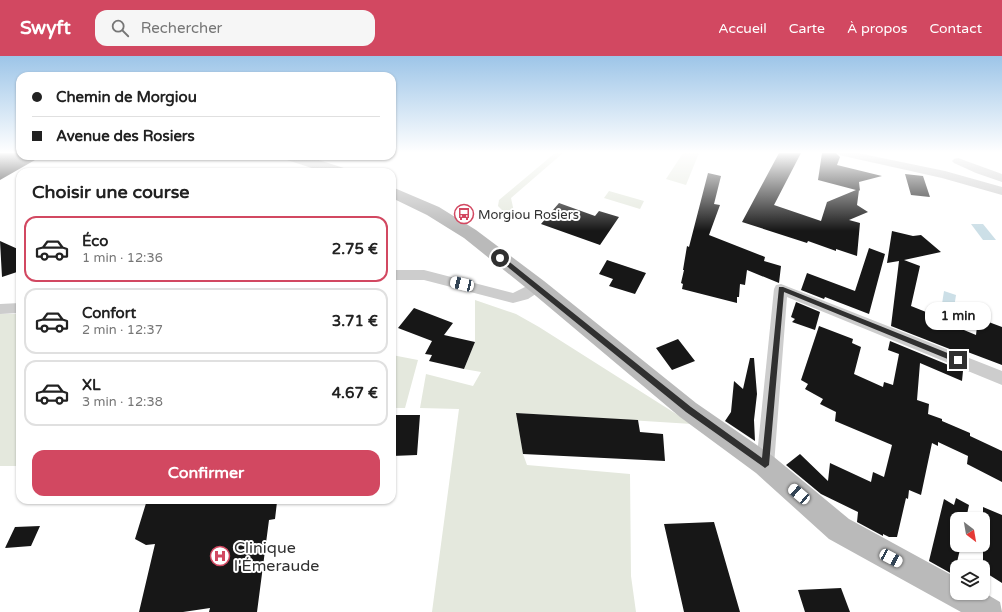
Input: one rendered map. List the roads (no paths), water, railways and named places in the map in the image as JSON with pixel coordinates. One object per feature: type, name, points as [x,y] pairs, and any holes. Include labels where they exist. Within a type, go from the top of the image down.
[{"type":"street","points":[[956,179],[974,185],[1002,191]]},
{"type":"street","points":[[970,179],[974,185]]},
{"type":"street","points":[[396,194],[433,210],[466,231],[537,286],[688,410],[765,465],[839,529],[990,612]]},
{"type":"street","points":[[396,275],[424,275],[513,298],[523,295],[537,286]]},
{"type":"street","points":[[765,465],[781,289],[1002,378]]},
{"type":"street","points":[[0,310],[16,308]]},
{"type":"place","name":"Morgiou Rosiers","points":[[464,214]]},
{"type":"place","name":"Clinique l'Émeraude","points":[[220,556]]}]
